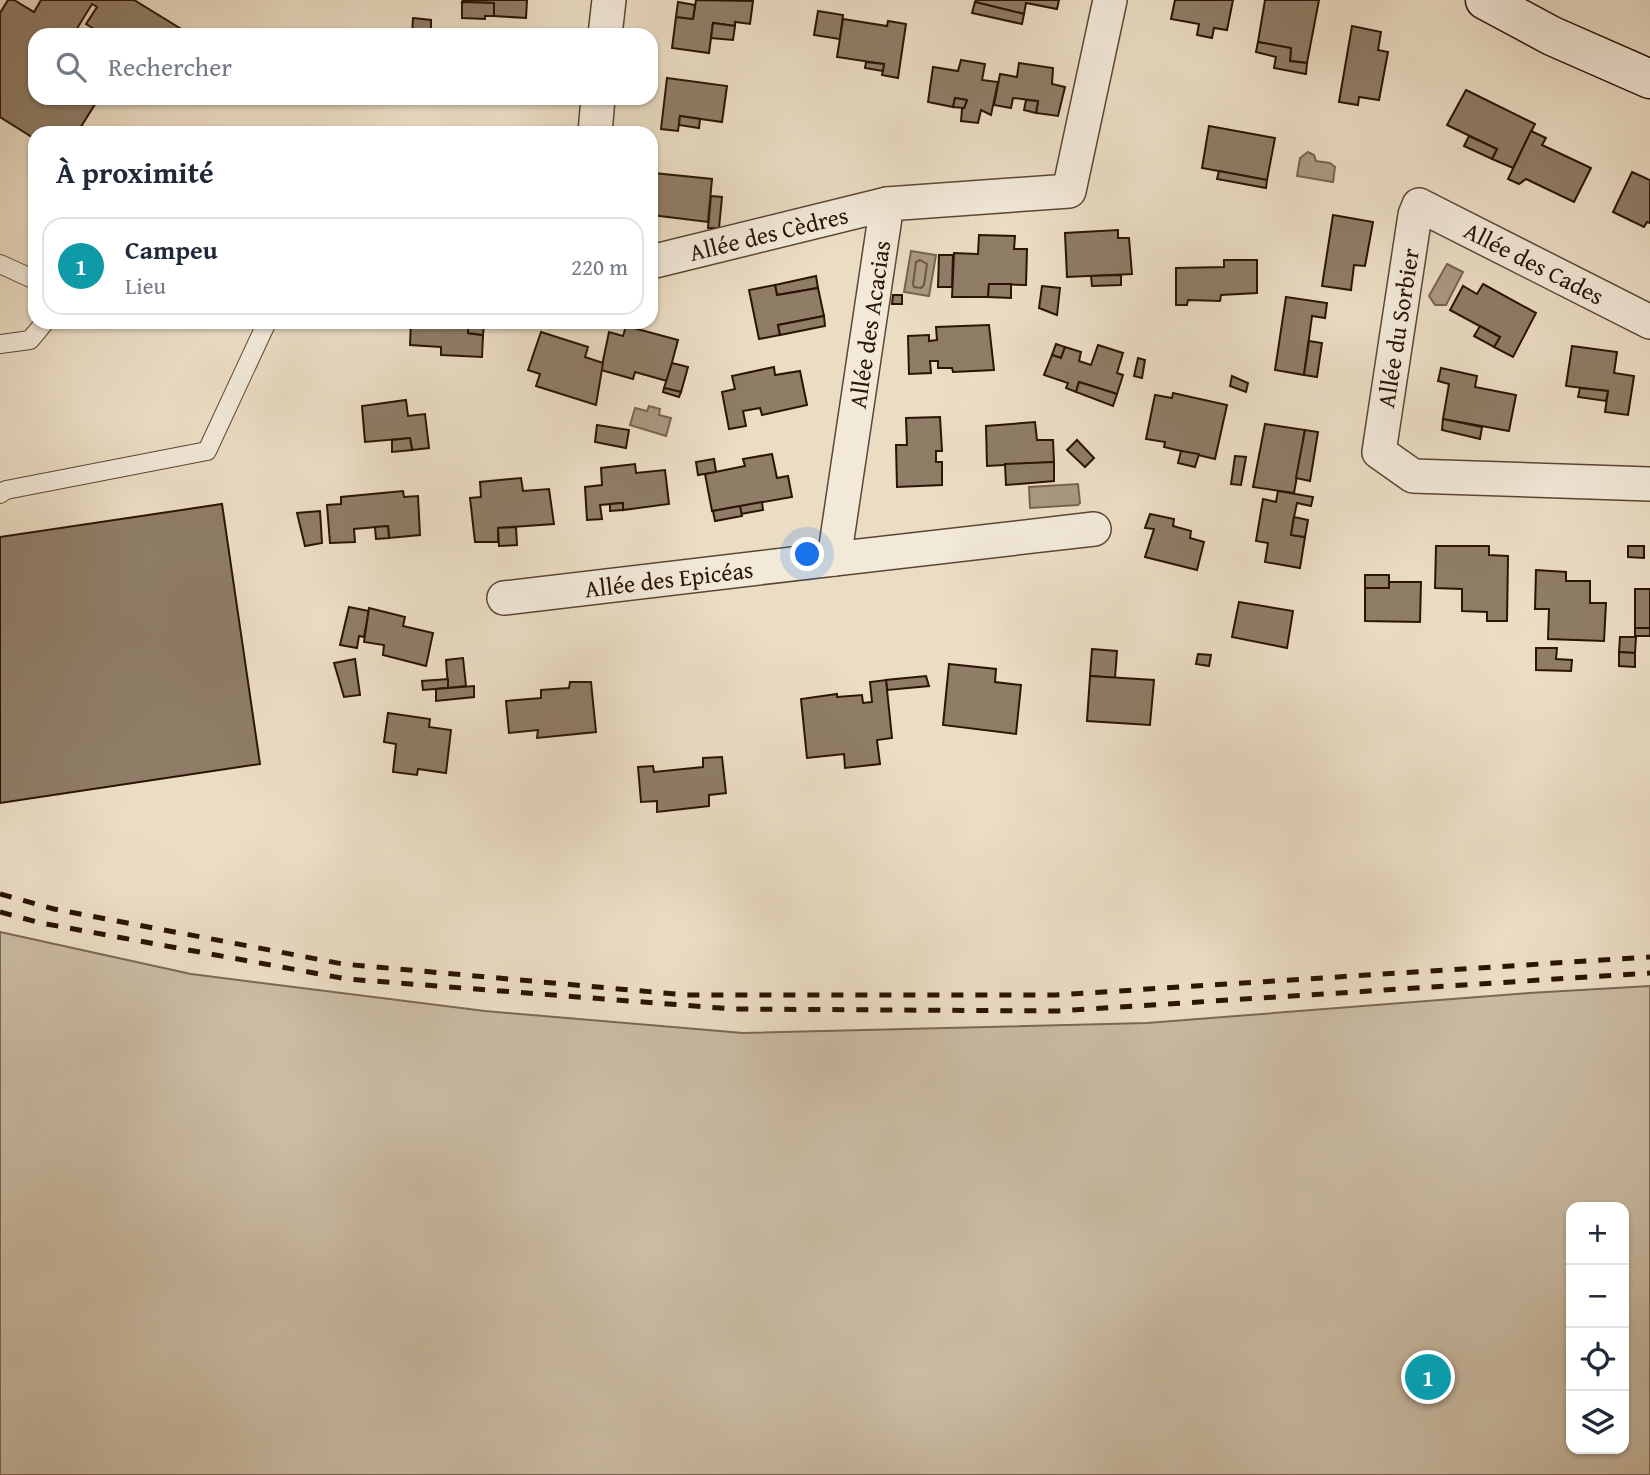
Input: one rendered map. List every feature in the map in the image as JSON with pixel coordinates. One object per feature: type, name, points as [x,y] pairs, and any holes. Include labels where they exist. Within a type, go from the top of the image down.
[{"type":"main road","points":[[1485,0],[1552,36],[1650,79]]},
{"type":"street","points":[[606,28],[609,0]]},
{"type":"street","name":"Allée des Acacias","points":[[834,559],[887,204],[1069,191],[1110,0]]},
{"type":"street","points":[[595,126],[597,105]]},
{"type":"street","name":"Allée des Cèdres","points":[[658,260],[887,204]]},
{"type":"street","name":"Allée des Cades","points":[[1419,205],[1650,322]]},
{"type":"street","name":"Allée du Sorbier","points":[[1419,205],[1415,215],[1379,452],[1413,476],[1650,484]]},
{"type":"street","points":[[834,559],[1094,530]]},
{"type":"street","name":"Allée des Epicéas","points":[[504,598],[834,559]]},
{"type":"lane","points":[[0,264],[28,277]]},
{"type":"lane","points":[[0,344],[30,341],[39,329]]},
{"type":"lane","points":[[0,494],[6,489],[207,451],[264,329]]},
{"type":"shaded area","points":[[0,932],[191,974],[485,1011],[743,1033],[1147,1023],[1650,986],[1650,1475],[0,1475]]},
{"type":"water","points":[[1308,152],[1314,155],[1316,161],[1330,163],[1335,167],[1333,182],[1297,176],[1300,158]]},
{"type":"water","points":[[911,251],[936,255],[929,296],[904,292]]},
{"type":"water","points":[[1447,264],[1463,272],[1446,305],[1435,305],[1429,296]]},
{"type":"water","points":[[649,406],[660,409],[659,415],[671,418],[666,436],[630,425],[635,408],[647,411]]},
{"type":"water","points":[[1078,484],[1078,505],[1030,508],[1029,487]]},
{"type":"building","points":[[8,0],[14,0],[34,12],[41,0],[134,0],[180,28],[93,28],[86,24],[97,7],[92,4],[77,28],[28,28],[28,105],[95,105],[81,126],[28,126],[28,135],[0,117],[0,13]]},
{"type":"building","points":[[527,0],[526,18],[494,16],[494,3],[462,2]]},
{"type":"building","points":[[696,0],[753,1],[750,24],[735,22],[735,26],[713,23],[709,53],[672,48],[676,17],[693,19]]},
{"type":"building","points":[[1059,0],[1057,9],[1026,3],[1024,14],[975,2]]},
{"type":"building","points":[[1175,0],[1233,0],[1227,30],[1214,28],[1212,38],[1197,35],[1199,24],[1171,19]]},
{"type":"building","points":[[1265,0],[1319,0],[1307,63],[1290,61],[1291,48],[1258,42]]},
{"type":"building","points":[[462,2],[494,3],[494,16],[485,16],[485,19],[462,18]]},
{"type":"building","points":[[678,2],[695,5],[693,19],[676,17]]},
{"type":"building","points":[[975,2],[1024,14],[1022,24],[972,13]]},
{"type":"building","points":[[818,11],[843,15],[840,39],[814,35]]},
{"type":"building","points":[[413,18],[431,20],[431,28],[412,28]]},
{"type":"building","points":[[843,19],[887,26],[888,21],[906,24],[898,78],[882,75],[884,64],[837,57]]},
{"type":"building","points":[[713,23],[735,26],[733,40],[711,38]]},
{"type":"building","points":[[1352,26],[1381,32],[1378,50],[1388,52],[1379,100],[1359,97],[1358,105],[1339,102]]},
{"type":"building","points":[[1258,42],[1291,48],[1290,61],[1307,63],[1306,74],[1274,68],[1276,57],[1256,52]]},
{"type":"building","points":[[961,60],[985,64],[982,80],[998,82],[991,115],[981,110],[978,123],[961,121],[962,109],[967,100],[955,98],[953,107],[928,102],[933,67],[958,71]]},
{"type":"building","points":[[866,62],[884,64],[883,71],[865,68]]},
{"type":"building","points":[[1019,63],[1053,68],[1052,84],[1065,87],[1058,116],[1036,113],[1038,101],[1013,98],[1011,108],[994,105],[1000,74],[1017,77]]},
{"type":"building","points":[[667,78],[727,86],[722,122],[680,116],[678,131],[661,129]]},
{"type":"building","points":[[1466,90],[1535,124],[1513,168],[1492,159],[1497,149],[1447,125]]},
{"type":"building","points":[[955,98],[967,100],[964,108],[953,107]]},
{"type":"building","points":[[1026,100],[1038,101],[1036,113],[1024,110]]},
{"type":"building","points":[[680,116],[700,119],[699,128],[679,125]]},
{"type":"building","points":[[1209,126],[1275,138],[1267,180],[1202,168]]},
{"type":"building","points":[[1531,131],[1546,138],[1542,145],[1591,168],[1574,202],[1526,179],[1519,184],[1508,179]]},
{"type":"building","points":[[1469,136],[1497,149],[1492,159],[1464,146]]},
{"type":"building","points":[[1219,171],[1267,180],[1266,188],[1217,179]]},
{"type":"building","points":[[1632,172],[1650,180],[1650,223],[1647,222],[1644,227],[1613,212]]},
{"type":"building","points":[[658,173],[712,179],[708,222],[658,216]]},
{"type":"building","points":[[711,196],[722,197],[719,228],[708,228]]},
{"type":"building","points":[[1333,215],[1373,222],[1365,266],[1354,265],[1351,290],[1322,286]]},
{"type":"building","points":[[1118,230],[1118,238],[1129,238],[1132,274],[1067,277],[1065,233]]},
{"type":"building","points":[[979,235],[1015,236],[1014,249],[1027,249],[1026,285],[989,284],[988,297],[952,297],[954,253],[978,254]]},
{"type":"building","points":[[939,255],[953,255],[952,287],[938,287]]},
{"type":"building","points":[[1224,260],[1257,260],[1257,293],[1221,295],[1220,301],[1188,300],[1187,305],[1176,305],[1176,268],[1224,267]]},
{"type":"building","points":[[1121,275],[1121,285],[1092,286],[1091,276]]},
{"type":"building","points":[[816,276],[818,288],[777,295],[775,285]]},
{"type":"building","points":[[989,284],[1011,284],[1011,298],[988,297]]},
{"type":"building","points":[[1483,284],[1536,313],[1513,357],[1494,347],[1500,337],[1450,310],[1463,286],[1477,294]]},
{"type":"building","points":[[775,285],[777,295],[818,288],[824,316],[778,325],[780,335],[759,339],[749,290]]},
{"type":"building","points":[[1042,286],[1060,288],[1057,315],[1039,308]]},
{"type":"building","points":[[893,295],[902,295],[902,304],[892,304]]},
{"type":"building","points":[[1286,297],[1327,303],[1325,318],[1312,316],[1304,375],[1275,370]]},
{"type":"building","points":[[824,316],[825,326],[780,335],[778,325]]},
{"type":"building","points":[[989,325],[994,370],[953,372],[952,368],[938,368],[938,361],[930,361],[931,373],[909,374],[908,336],[929,335],[929,341],[937,340],[936,327]]},
{"type":"building","points":[[1480,326],[1500,337],[1494,347],[1474,336]]},
{"type":"building","points":[[411,329],[468,329],[468,333],[483,335],[482,357],[441,355],[441,347],[410,345]]},
{"type":"building","points":[[468,329],[484,329],[483,335],[468,333]]},
{"type":"building","points":[[625,329],[637,329],[678,340],[667,381],[635,372],[633,379],[601,370],[609,332],[623,336]]},
{"type":"building","points":[[541,332],[588,347],[585,357],[603,363],[596,405],[536,386],[540,374],[528,370]]},
{"type":"building","points":[[1309,341],[1322,343],[1317,377],[1304,375]]},
{"type":"building","points":[[1056,344],[1065,347],[1061,358],[1052,355]]},
{"type":"building","points":[[1098,345],[1123,353],[1117,373],[1123,375],[1117,394],[1079,382],[1076,392],[1066,388],[1068,383],[1044,375],[1052,355],[1061,358],[1065,347],[1081,352],[1079,361],[1091,365]]},
{"type":"building","points":[[1572,346],[1617,352],[1614,373],[1634,376],[1628,415],[1605,412],[1608,391],[1566,386]]},
{"type":"building","points":[[1138,358],[1145,360],[1142,378],[1134,376]]},
{"type":"building","points":[[672,363],[688,367],[681,392],[664,388]]},
{"type":"building","points":[[774,367],[775,375],[800,371],[807,405],[762,415],[760,408],[743,411],[746,426],[729,429],[722,392],[735,389],[732,376]]},
{"type":"building","points":[[1441,368],[1477,376],[1475,387],[1516,395],[1509,431],[1443,419],[1449,384],[1438,381]]},
{"type":"building","points":[[1232,376],[1248,383],[1246,392],[1230,386]]},
{"type":"building","points":[[1079,382],[1117,394],[1113,406],[1076,392]]},
{"type":"building","points":[[664,388],[681,392],[679,397],[663,392]]},
{"type":"building","points":[[1580,388],[1608,391],[1606,401],[1578,397]]},
{"type":"building","points":[[1173,393],[1227,405],[1215,459],[1164,447],[1165,442],[1146,439],[1155,395],[1172,398]]},
{"type":"building","points":[[406,400],[408,416],[425,414],[429,448],[412,450],[410,438],[365,442],[362,406]]},
{"type":"building","points":[[940,417],[942,451],[936,451],[936,462],[942,462],[942,485],[897,487],[896,445],[907,445],[906,418]]},
{"type":"building","points":[[1443,419],[1482,427],[1480,439],[1442,430]]},
{"type":"building","points":[[1035,422],[1037,440],[1053,440],[1054,462],[987,466],[986,426]]},
{"type":"building","points":[[1265,424],[1305,430],[1294,493],[1253,487]]},
{"type":"building","points":[[597,425],[629,430],[626,448],[595,442]]},
{"type":"building","points":[[1305,430],[1318,432],[1310,481],[1296,478]]},
{"type":"building","points":[[410,438],[412,450],[392,452],[392,440]]},
{"type":"building","points":[[1077,440],[1094,458],[1085,467],[1067,450]]},
{"type":"building","points":[[1181,451],[1199,454],[1195,467],[1178,463]]},
{"type":"building","points":[[772,454],[777,478],[788,476],[792,497],[712,511],[705,474],[745,466],[743,459]]},
{"type":"building","points":[[1235,456],[1246,457],[1241,485],[1231,484]]},
{"type":"building","points":[[714,459],[716,472],[698,475],[696,462]]},
{"type":"building","points":[[1054,462],[1054,481],[1006,485],[1005,464]]},
{"type":"building","points":[[635,464],[636,473],[665,470],[669,504],[623,510],[623,503],[600,505],[602,519],[587,520],[585,487],[602,485],[601,468]]},
{"type":"building","points":[[521,478],[523,491],[549,489],[554,524],[498,528],[498,542],[475,542],[470,498],[481,497],[480,482]]},
{"type":"building","points":[[403,491],[404,497],[418,496],[420,535],[389,538],[388,526],[354,529],[355,542],[330,543],[327,505],[341,504],[341,497]]},
{"type":"building","points":[[1278,491],[1313,497],[1311,506],[1297,503],[1294,517],[1291,535],[1305,537],[1300,568],[1265,562],[1268,543],[1256,541],[1263,499],[1276,502]]},
{"type":"building","points":[[762,502],[763,510],[741,514],[740,506]]},
{"type":"building","points":[[623,503],[623,510],[610,511],[610,504]]},
{"type":"building","points":[[222,504],[260,764],[0,803],[0,537]]},
{"type":"building","points":[[740,506],[742,516],[715,521],[713,511]]},
{"type":"building","points":[[320,511],[322,543],[305,546],[297,513]]},
{"type":"building","points":[[1150,514],[1174,519],[1173,526],[1191,531],[1190,538],[1204,542],[1197,570],[1145,557],[1154,529],[1145,528]]},
{"type":"building","points":[[1294,517],[1308,520],[1305,537],[1291,535]]},
{"type":"building","points":[[388,526],[389,538],[376,539],[375,527]]},
{"type":"building","points":[[516,527],[517,545],[499,546],[498,528]]},
{"type":"building","points":[[1436,546],[1489,546],[1489,555],[1508,556],[1507,621],[1487,621],[1487,612],[1462,611],[1462,589],[1435,588]]},
{"type":"building","points":[[1628,546],[1644,546],[1644,558],[1628,557]]},
{"type":"building","points":[[1536,570],[1566,572],[1566,581],[1590,581],[1590,603],[1606,603],[1604,641],[1548,639],[1549,609],[1535,609]]},
{"type":"building","points":[[1365,575],[1389,575],[1389,588],[1365,588]]},
{"type":"building","points":[[1389,582],[1421,582],[1420,622],[1365,621],[1365,588],[1389,588]]},
{"type":"building","points":[[1635,589],[1650,589],[1650,628],[1635,628]]},
{"type":"building","points":[[1239,602],[1293,611],[1287,648],[1232,637]]},
{"type":"building","points":[[349,607],[369,611],[364,637],[359,636],[357,648],[340,645]]},
{"type":"building","points":[[369,608],[405,617],[403,626],[433,633],[426,666],[383,655],[384,645],[364,642]]},
{"type":"building","points":[[1635,628],[1650,628],[1650,636],[1635,636]]},
{"type":"building","points":[[1620,637],[1636,637],[1635,653],[1619,652]]},
{"type":"building","points":[[1536,648],[1557,648],[1556,659],[1572,660],[1571,671],[1536,670]]},
{"type":"building","points":[[1092,649],[1117,651],[1115,678],[1090,676]]},
{"type":"building","points":[[1619,652],[1635,653],[1635,667],[1619,666]]},
{"type":"building","points":[[1198,654],[1211,655],[1209,666],[1196,664]]},
{"type":"building","points":[[463,658],[466,686],[448,688],[446,660]]},
{"type":"building","points":[[355,659],[360,695],[344,697],[334,663]]},
{"type":"building","points":[[949,664],[996,669],[995,682],[1021,685],[1016,734],[943,725]]},
{"type":"building","points":[[926,676],[929,686],[887,690],[886,680]]},
{"type":"building","points":[[1090,676],[1154,680],[1150,725],[1087,721]]},
{"type":"building","points":[[448,679],[448,688],[423,690],[422,681]]},
{"type":"building","points":[[886,680],[892,738],[877,740],[880,764],[845,768],[844,754],[807,758],[801,699],[837,694],[837,697],[862,695],[863,703],[872,702],[870,682]]},
{"type":"building","points":[[570,682],[591,682],[596,732],[537,738],[538,730],[509,733],[506,701],[541,698],[541,690],[569,688]]},
{"type":"building","points":[[474,686],[474,697],[436,701],[436,689]]},
{"type":"building","points":[[388,713],[430,719],[429,727],[451,730],[446,773],[418,769],[417,775],[393,772],[396,744],[384,742]]},
{"type":"building","points":[[722,757],[726,793],[709,795],[709,806],[657,812],[657,801],[641,802],[638,767],[653,766],[654,772],[703,767],[703,758]]},
{"type":"railway","points":[[0,894],[54,909],[343,964],[686,995],[1055,995],[1650,957]]},
{"type":"railway","points":[[0,912],[41,923],[347,979],[733,1009],[1058,1011],[1650,973]]},
{"type":"place","name":"Campeu","points":[[1428,1377]]}]
